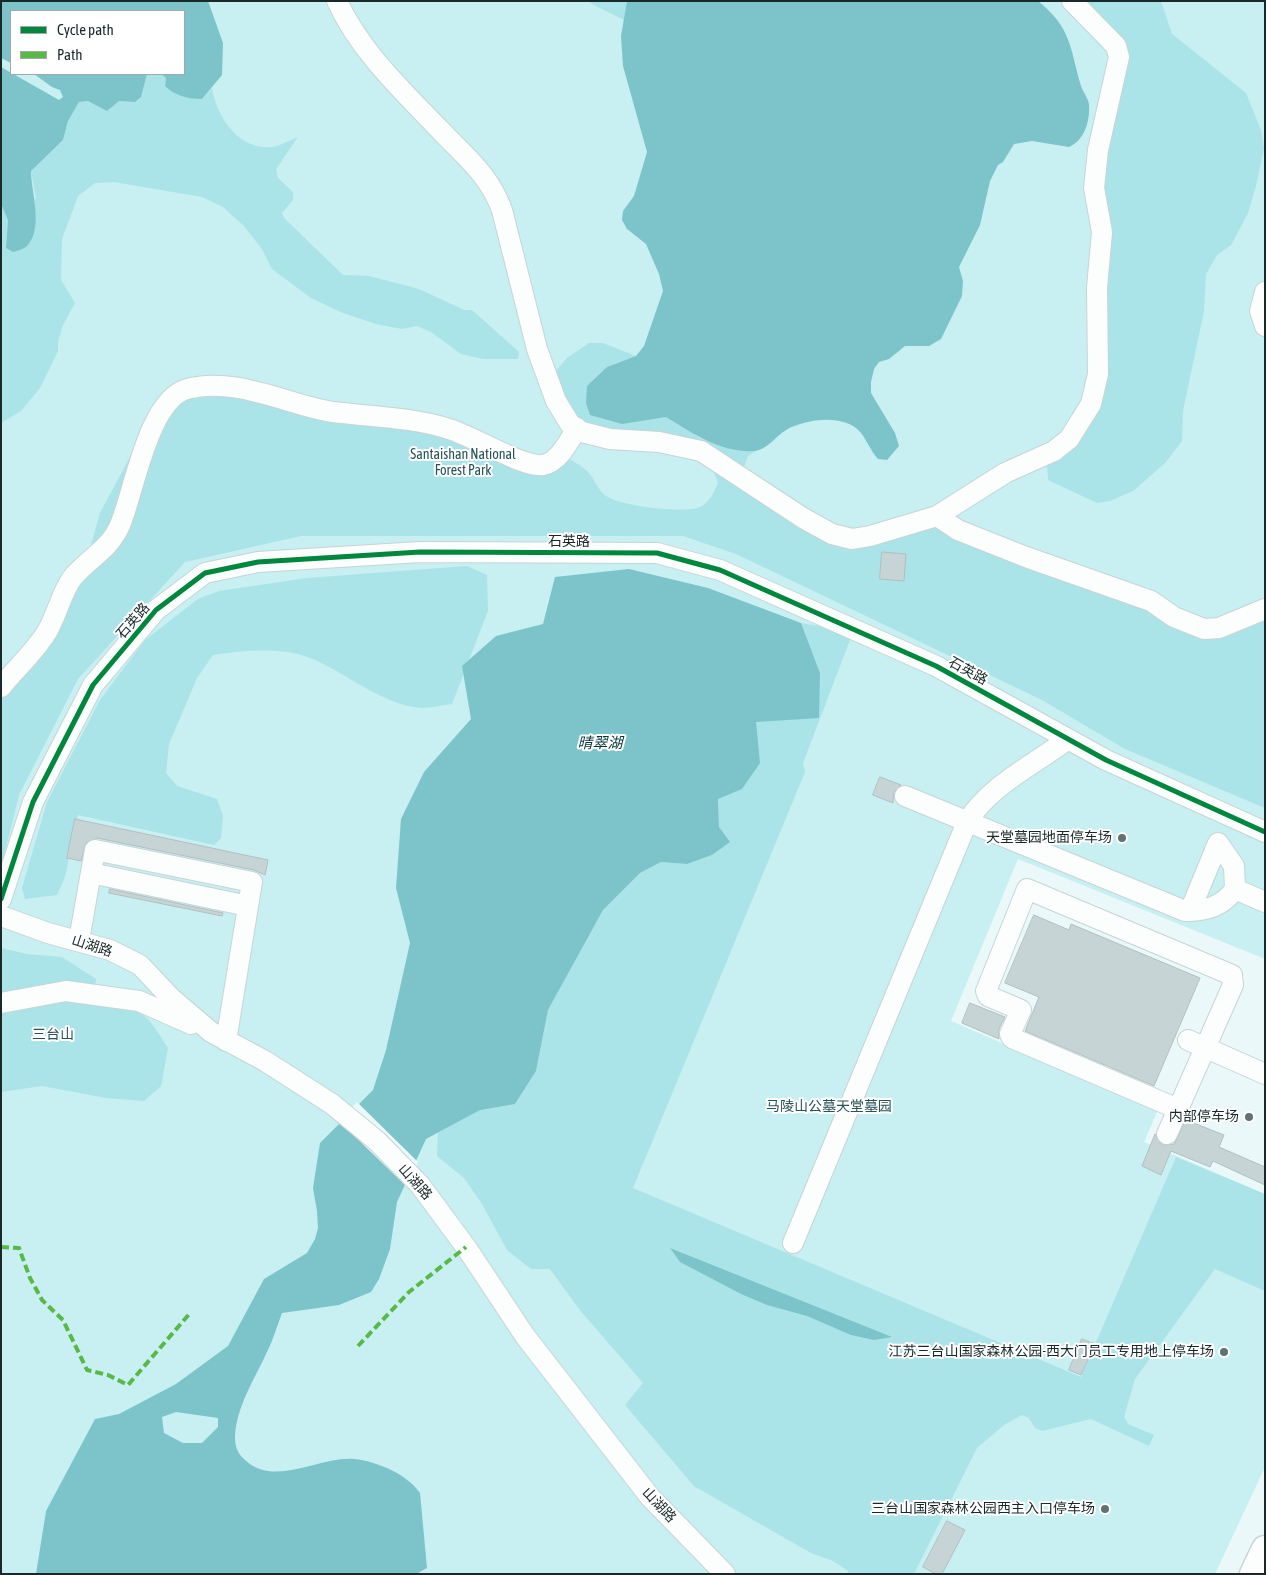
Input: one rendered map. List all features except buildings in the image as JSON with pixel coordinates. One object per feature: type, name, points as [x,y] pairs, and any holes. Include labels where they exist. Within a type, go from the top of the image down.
[{"type":"main road","points":[[1253,1574],[1265,1549]]},
{"type":"street","points":[[337,1],[373,58],[389,78],[482,172],[494,189],[502,210],[537,349],[556,401],[570,424],[610,439],[673,444],[701,451],[803,518],[832,534],[852,539],[870,536],[937,516],[1005,473],[1054,450],[1069,439],[1090,404],[1098,374],[1097,288],[1102,232],[1094,188],[1098,150],[1119,57],[1116,46],[1072,1]]},
{"type":"street","points":[[1265,292],[1260,311],[1265,326]]},
{"type":"street","points":[[1,687],[47,631],[71,578],[108,546],[120,527],[152,427],[167,403],[186,389],[213,387],[245,390],[331,412],[414,419],[472,436],[518,460],[533,464],[544,464],[558,457],[577,428]]},
{"type":"street","points":[[937,516],[958,530],[1026,557],[1151,601],[1174,617],[1204,629],[1219,628],[1265,609]]},
{"type":"street","name":"石英路","points":[[1,899],[33,802],[93,685],[156,610],[205,573],[258,562],[420,552],[657,553],[720,570],[936,666],[1106,760],[1265,832]]},
{"type":"street","points":[[794,1243],[967,822],[976,807],[1000,787],[1068,739]]},
{"type":"street","points":[[905,796],[1172,907],[1190,911],[1203,911],[1216,906],[1228,898],[1235,889],[1234,866],[1218,843],[1190,911]]},
{"type":"street","points":[[1,1003],[66,991],[139,1001],[218,1037],[252,882],[95,850],[79,940]]},
{"type":"street","points":[[1167,1134],[1178,1110],[1197,1044],[1233,985],[1232,975],[1028,889],[986,991],[988,996],[1021,1010],[1010,1034],[1012,1038],[1178,1110]]},
{"type":"street","points":[[1235,889],[1265,902]]},
{"type":"street","name":"山湖路","points":[[1,916],[48,934],[79,940],[110,950],[140,965],[171,998],[218,1037],[265,1062],[332,1104],[377,1142],[420,1185],[468,1250],[526,1336],[650,1497],[725,1574]]},
{"type":"street","points":[[1197,1044],[1265,1074]]},
{"type":"green space","name":"Santaishan National Forest Park","points":[[1,1],[1265,1],[1265,959],[1018,859],[951,1021],[1158,1110],[1144,1142],[1265,1194],[1265,1467],[1215,1574],[1,1574]]},
{"type":"green space","points":[[588,1],[627,1],[624,20],[592,4]]},
{"type":"green space","points":[[1078,1],[1161,1],[1172,34],[1246,93],[1261,130],[1264,148],[1248,213],[1231,245],[1217,255],[1206,274],[1204,311],[1183,411],[1182,441],[1165,463],[1133,491],[1110,501],[1097,503],[1048,480],[1047,463],[1090,415],[1099,185],[1124,60]]},
{"type":"green space","points":[[147,75],[162,75],[166,78],[165,86],[177,95],[187,98],[202,99],[212,88],[218,110],[224,120],[231,130],[249,143],[260,147],[272,147],[298,137],[276,169],[278,178],[293,192],[293,200],[282,213],[284,218],[343,275],[369,276],[419,289],[464,310],[472,310],[519,352],[518,359],[483,359],[461,354],[431,332],[417,326],[402,329],[376,324],[343,313],[311,298],[272,269],[262,249],[244,226],[223,207],[202,197],[114,182],[95,183],[78,196],[62,239],[61,280],[75,303],[63,325],[58,341],[58,351],[40,388],[21,411],[1,423],[1,204],[8,220],[6,248],[36,198],[31,171],[63,140],[68,121],[79,102],[88,101],[107,110],[119,101],[135,102],[141,96]]},
{"type":"green space","points":[[589,343],[603,343],[636,356],[607,367],[646,419],[666,417],[700,438],[742,451],[756,451],[748,456],[743,470],[821,534],[934,522],[1187,619],[1224,621],[1265,603],[1265,808],[1125,749],[1042,700],[736,554],[683,536],[301,536],[185,562],[78,679],[19,795],[1,868],[1,681],[87,559],[100,513],[153,414],[168,395],[233,383],[523,457],[547,457],[565,430],[545,384],[567,358]],"holes":[[[580,437],[685,452],[714,472],[718,483],[711,497],[703,505],[681,510],[638,506],[613,500],[603,493],[585,470],[577,463],[565,457]]]},
{"type":"green space","points":[[467,566],[487,575],[488,611],[452,704],[421,708],[389,700],[329,667],[298,654],[256,651],[213,655],[197,678],[169,744],[166,773],[177,786],[217,799],[223,816],[221,838],[214,845],[78,815],[65,877],[57,895],[25,899],[22,888],[47,802],[100,700],[145,640],[198,599],[219,591],[307,578]]},
{"type":"green space","points":[[801,623],[853,632],[803,763],[805,772],[633,1188],[1081,1377],[1176,1157],[1265,1194],[1265,1291],[1215,1269],[1135,1379],[1124,1417],[1128,1424],[1154,1435],[1149,1446],[1091,1419],[1042,1431],[1035,1428],[1029,1418],[1022,1415],[1004,1425],[977,1448],[914,1574],[848,1574],[848,1571],[833,1561],[811,1553],[694,1486],[625,1405],[643,1383],[579,1309],[550,1269],[531,1269],[507,1250],[482,1204],[464,1178],[437,1156],[438,1133],[480,1109],[515,1104],[536,1071],[548,1010],[603,910],[640,873],[661,862],[687,864],[712,855],[729,842],[719,828],[718,798],[742,789],[756,721],[820,673]]},
{"type":"green space","name":"三台山","points":[[1,948],[27,954],[62,957],[96,979],[93,1003],[131,1009],[146,1017],[168,1048],[161,1086],[144,1101],[106,1098],[42,1086],[1,1092]]},
{"type":"water","points":[[1,1],[208,1],[223,43],[222,75],[202,99],[182,96],[173,92],[165,86],[166,78],[162,75],[185,75],[185,10],[10,10],[10,62],[1,58]]},
{"type":"water","points":[[627,1],[1038,1],[1058,20],[1064,30],[1072,50],[1081,86],[1089,104],[1089,117],[1083,135],[1069,147],[1032,141],[1014,144],[1003,162],[998,165],[990,181],[980,225],[959,267],[963,281],[962,296],[941,339],[929,346],[905,346],[889,359],[879,362],[874,369],[871,393],[895,433],[899,446],[887,460],[878,459],[861,433],[854,427],[835,420],[814,421],[794,426],[759,450],[742,451],[707,441],[666,417],[622,424],[590,415],[586,403],[587,386],[607,367],[636,356],[644,346],[663,291],[659,274],[646,244],[627,229],[622,220],[623,211],[634,196],[647,152],[623,66],[621,36]]},
{"type":"water","points":[[1,67],[10,72],[10,75],[15,75],[59,100],[63,97],[60,90],[52,87],[35,75],[147,75],[141,97],[135,102],[119,101],[107,111],[88,101],[79,102],[68,121],[63,140],[31,171],[36,220],[35,230],[27,246],[22,249],[13,252],[6,248],[8,220],[1,204]]},
{"type":"water","name":"晴翠湖","points":[[629,569],[708,588],[801,623],[820,673],[819,718],[756,722],[760,763],[742,789],[718,799],[719,827],[730,842],[712,855],[687,864],[661,862],[640,873],[603,910],[548,1010],[536,1071],[515,1104],[480,1110],[426,1139],[397,1202],[390,1249],[379,1279],[371,1292],[339,1305],[282,1313],[271,1343],[238,1416],[235,1436],[239,1453],[245,1460],[257,1468],[270,1471],[298,1469],[340,1459],[354,1459],[382,1466],[400,1475],[415,1486],[420,1493],[427,1568],[416,1574],[36,1574],[46,1511],[95,1419],[119,1414],[176,1384],[228,1346],[264,1279],[307,1253],[315,1239],[318,1228],[313,1188],[320,1143],[373,1090],[386,1050],[410,943],[396,888],[401,819],[424,772],[471,719],[462,666],[496,636],[543,624],[555,577]],"holes":[[[176,1412],[218,1418],[218,1427],[202,1443],[183,1443],[164,1433],[162,1417]]]},
{"type":"water","points":[[670,1248],[892,1337],[874,1340],[851,1335],[807,1316],[767,1305],[741,1294],[680,1262]]},
{"type":"pier","points":[[357,1102],[418,1162],[407,1187],[339,1121]]},
{"type":"marked path","points":[[1,1247],[19,1248],[30,1278],[42,1300],[63,1320],[87,1370],[108,1375],[128,1385],[191,1312]]},
{"type":"marked path","points":[[358,1346],[409,1292],[466,1247]]},
{"type":"cycle path","points":[[1,899],[33,802],[93,685],[156,610],[205,573],[258,562],[420,552],[657,553],[720,570],[936,666],[1106,760],[1265,832]]},
{"type":"place","name":"天堂墓园地面停车场","points":[[1122,838]]},
{"type":"place","name":"内部停车场","points":[[1249,1117]]},
{"type":"place","name":"江苏三台山国家森林公园-西大门员工专用地上停车场","points":[[1224,1352]]},
{"type":"place","name":"三台山国家森林公园西主入口停车场","points":[[1105,1509]]},
{"type":"park label","name":"马陵山公墓天堂墓园","points":[[829,1107]]}]
